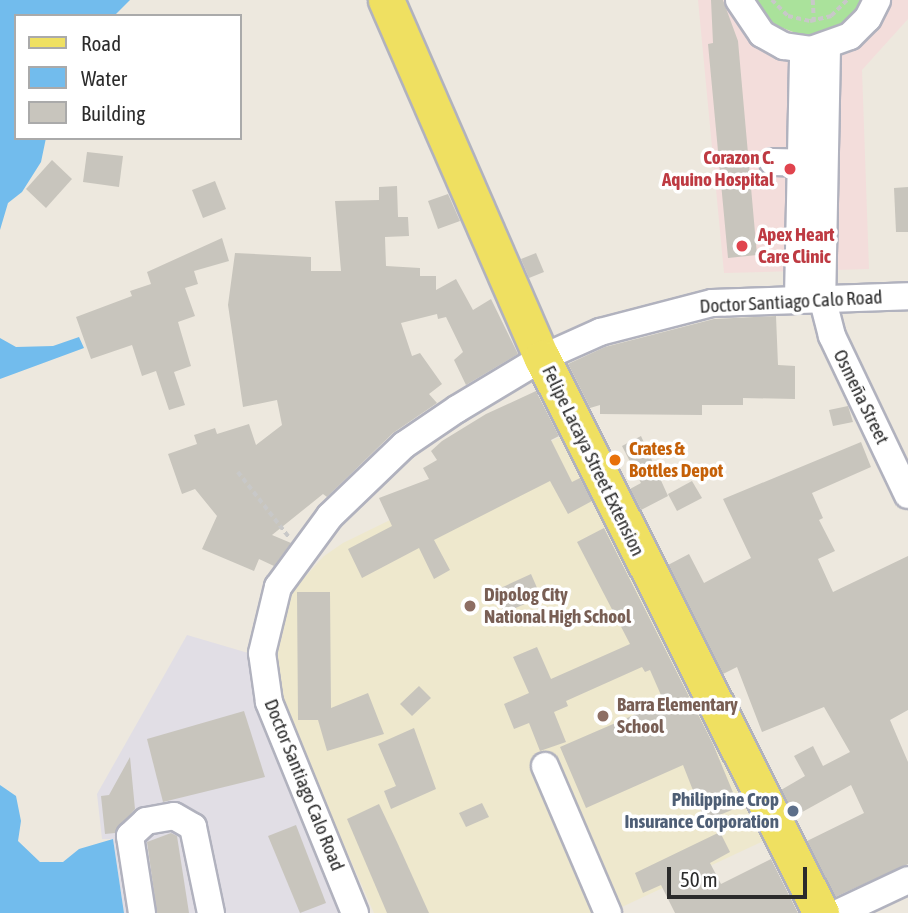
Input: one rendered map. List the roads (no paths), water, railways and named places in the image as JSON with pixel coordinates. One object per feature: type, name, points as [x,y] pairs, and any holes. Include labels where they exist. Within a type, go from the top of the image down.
[{"type":"main road","name":"Felipe Lacaya Street Extension","points":[[386,0],[542,358],[821,913]]},
{"type":"street","points":[[739,0],[752,24],[775,46],[814,42],[860,28],[877,0]]},
{"type":"street","name":"Osmeña Street","points":[[814,42],[810,298],[832,336],[908,495]]},
{"type":"street","points":[[773,162],[813,163]]},
{"type":"street","name":"Doctor Santiago Calo Road","points":[[355,913],[287,751],[264,678],[264,628],[278,587],[330,516],[404,445],[542,358],[600,332],[672,310],[770,287],[810,298],[908,296]]},
{"type":"street","points":[[545,765],[608,913]]},
{"type":"street","points":[[142,913],[130,836],[146,821],[174,816],[193,827],[211,913]]},
{"type":"street","points":[[838,913],[908,880]]},
{"type":"water","points":[[0,0],[130,0],[116,14],[14,14],[14,140],[46,140],[41,162],[22,192],[8,203],[0,230]]},
{"type":"water","points":[[79,337],[84,348],[0,379],[0,338],[16,347],[53,346]]},
{"type":"water","points":[[0,785],[16,796],[21,821],[18,841],[40,862],[63,862],[79,849],[113,839],[124,913],[0,913]]},
{"type":"place","name":"Corazon C. Aquino Hospital","points":[[790,169]]},
{"type":"place","name":"Apex Heart Care Clinic","points":[[742,246]]},
{"type":"place","name":"Crates & Bottles Depot","points":[[615,460]]},
{"type":"place","name":"Dipolog City National High School","points":[[470,606]]},
{"type":"place","name":"Barra Elementary School","points":[[603,716]]},
{"type":"place","name":"Philippine Crop Insurance Corporation","points":[[793,811]]}]
